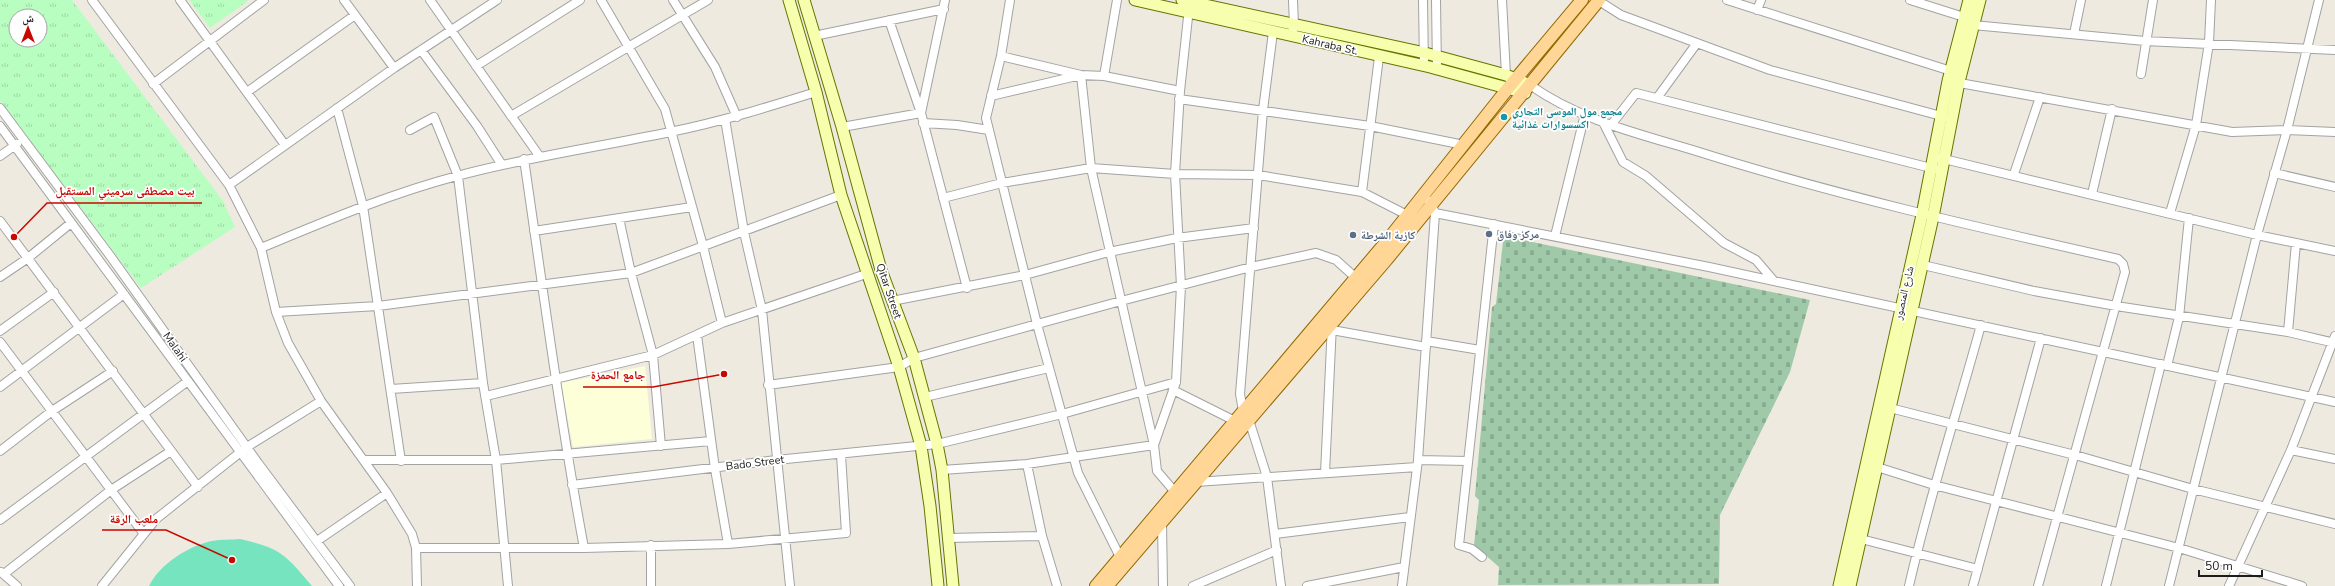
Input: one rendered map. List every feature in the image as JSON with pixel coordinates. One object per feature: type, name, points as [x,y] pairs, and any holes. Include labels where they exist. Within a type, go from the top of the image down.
[{"type":"main road","name":"Qitar Street","points":[[789,0],[816,92],[841,195],[866,274],[899,367],[921,446],[930,506],[938,586]]},
{"type":"main road","name":"Qitar Street","points":[[804,0],[842,127],[858,190],[892,301],[914,358],[937,444],[942,470],[953,586]]},
{"type":"main road","name":"Kahraba St.","points":[[1134,0],[1187,3],[1292,31],[1379,57],[1437,69],[1511,81]]},
{"type":"main road","points":[[1096,586],[1235,421],[1246,416],[1332,327],[1417,223],[1433,209],[1599,0]]},
{"type":"main road","name":"شارع المنصور","points":[[1850,586],[1923,265],[1928,216],[1930,169],[1938,158],[1968,0]]},
{"type":"main road","name":"شارع المنصور","points":[[1953,78],[1973,25],[1980,0]]},
{"type":"main road","name":"Kahraba St.","points":[[1187,3],[1273,32],[1292,31],[1438,57],[1511,81],[1528,89]]},
{"type":"main road","points":[[1107,586],[1196,482],[1246,416],[1464,144],[1511,81],[1577,3]]},
{"type":"main road","name":"شارع المنصور","points":[[1838,586],[1901,308],[1942,170],[1938,158]]},
{"type":"main road","points":[[936,569],[951,567]]},
{"type":"street","points":[[92,0],[229,185],[261,248],[276,312],[288,342],[321,401],[387,493],[412,534],[416,548],[417,586]]},
{"type":"street","points":[[180,0],[211,40],[286,145]]},
{"type":"street","points":[[344,0],[394,68]]},
{"type":"street","points":[[430,0],[540,157]]},
{"type":"street","points":[[229,185],[394,68],[497,0]]},
{"type":"street","points":[[476,66],[580,0]]},
{"type":"street","points":[[601,0],[665,109],[703,246],[722,323]]},
{"type":"street","points":[[673,0],[715,67],[737,117]]},
{"type":"street","points":[[511,116],[708,0]]},
{"type":"street","points":[[920,113],[945,0]]},
{"type":"street","points":[[1010,0],[1001,56],[986,118],[1037,324],[1078,473],[1120,557]]},
{"type":"street","points":[[1104,76],[1117,0]]},
{"type":"street","points":[[1292,31],[1293,0]]},
{"type":"street","points":[[1423,0],[1424,66]]},
{"type":"street","points":[[1436,0],[1437,69]]},
{"type":"street","points":[[1502,0],[1511,81]]},
{"type":"street","points":[[1599,0],[1621,15],[1770,70],[1946,118]]},
{"type":"street","points":[[1727,0],[1953,78],[2040,97],[2243,132],[2286,130],[2335,132]]},
{"type":"street","points":[[1757,10],[1761,0]]},
{"type":"street","points":[[1910,0],[1964,17],[1973,25],[2145,41],[2335,50]]},
{"type":"street","points":[[2074,34],[2081,0]]},
{"type":"street","points":[[2141,74],[2145,41],[2153,0]]},
{"type":"street","points":[[2170,213],[2196,125],[2208,43],[2211,0]]},
{"type":"street","points":[[2169,586],[2257,235],[2286,130],[2319,0]]},
{"type":"street","points":[[153,84],[260,1]]},
{"type":"street","points":[[1154,445],[1174,386],[1181,286],[1174,174],[1187,3]]},
{"type":"street","points":[[814,36],[944,9]]},
{"type":"street","points":[[247,92],[355,15]]},
{"type":"street","points":[[889,20],[923,123],[967,288]]},
{"type":"street","points":[[1273,32],[1263,110],[1240,394],[1267,477],[1281,586]]},
{"type":"street","points":[[1657,98],[1697,43]]},
{"type":"street","points":[[421,50],[477,126],[502,166]]},
{"type":"street","points":[[1001,56],[1081,75],[1104,76],[1179,95],[1263,110],[1370,126],[1464,144]]},
{"type":"street","points":[[1362,192],[1379,57]]},
{"type":"street","points":[[991,96],[1081,75]]},
{"type":"street","points":[[1081,75],[1091,168],[1154,445],[1157,472],[1175,492]]},
{"type":"street","points":[[1528,89],[1611,125],[1772,175],[1928,216],[2118,259],[2123,264],[2125,272],[2038,586]]},
{"type":"street","points":[[261,248],[400,192],[524,159],[671,132],[737,117],[816,92]]},
{"type":"street","points":[[1611,125],[1636,93],[1930,169],[1942,170]]},
{"type":"street","points":[[2014,174],[2040,97]]},
{"type":"street","name":"Malahi","points":[[0,108],[22,140],[111,257],[247,447],[350,586]]},
{"type":"street","points":[[337,108],[363,206],[401,461]]},
{"type":"street","points":[[2092,194],[2112,109]]},
{"type":"street","points":[[842,127],[920,113]]},
{"type":"street","points":[[1555,236],[1585,114]]},
{"type":"street","points":[[410,130],[434,117],[458,176],[483,382],[496,460],[508,586]]},
{"type":"street","points":[[725,119],[744,232],[762,310],[768,386],[790,586]]},
{"type":"street","points":[[1603,122],[1623,162],[1646,176],[1724,243],[1756,260],[1774,281]]},
{"type":"street","points":[[923,123],[957,124],[989,130]]},
{"type":"street","name":"Malahi","points":[[0,126],[240,454],[339,586]]},
{"type":"street","points":[[0,156],[22,140]]},
{"type":"street","points":[[1938,158],[2014,174],[2257,235],[2335,251]]},
{"type":"street","points":[[524,159],[543,285],[554,379],[584,548]]},
{"type":"street","points":[[943,198],[1002,183],[1091,168],[1174,174],[1258,175],[1362,192],[1408,214],[1417,223]]},
{"type":"street","points":[[2274,173],[2335,187]]},
{"type":"street","points":[[276,312],[378,306],[631,273],[841,195]]},
{"type":"street","points":[[1423,196],[1433,209],[1494,224],[1912,310],[2335,402]]},
{"type":"street","points":[[534,230],[692,207]]},
{"type":"street","points":[[1402,586],[1417,464],[1426,344],[1433,209]]},
{"type":"street","points":[[619,218],[631,273],[653,355],[661,446]]},
{"type":"street","points":[[2106,586],[2134,472],[2179,317],[2189,218]]},
{"type":"street","points":[[0,221],[81,327],[198,487]]},
{"type":"street","points":[[0,277],[28,258],[71,223]]},
{"type":"street","points":[[1482,557],[1472,549],[1459,545],[1494,224]]},
{"type":"street","points":[[892,301],[967,288],[1025,275],[1109,252],[1178,238],[1254,228]]},
{"type":"street","points":[[2288,332],[2296,243]]},
{"type":"street","points":[[768,386],[899,367],[914,358],[1121,301],[1251,267],[1316,253],[1336,260],[1356,278]]},
{"type":"street","points":[[1923,265],[2034,290],[2116,306],[2179,317],[2288,332],[2334,341],[2311,396],[2291,450],[2229,586]]},
{"type":"street","points":[[486,396],[653,355],[722,323],[866,274]]},
{"type":"street","points":[[0,331],[54,292]]},
{"type":"street","points":[[0,387],[124,294]]},
{"type":"street","points":[[1909,586],[1934,485],[1954,424],[1980,325]]},
{"type":"street","points":[[1325,473],[1332,327],[1426,344],[1480,350]]},
{"type":"street","points":[[697,335],[715,469],[728,544]]},
{"type":"street","points":[[1973,586],[2042,338]]},
{"type":"street","points":[[0,342],[144,534]]},
{"type":"street","points":[[925,397],[1049,368]]},
{"type":"street","points":[[0,451],[52,411],[113,371]]},
{"type":"street","points":[[0,520],[143,412],[188,381]]},
{"type":"street","points":[[391,389],[483,382]]},
{"type":"street","points":[[1174,386],[1235,421]]},
{"type":"street","name":"Bado Street","points":[[572,485],[715,469],[776,460],[841,455],[937,444],[1062,414],[1142,392],[1174,386]]},
{"type":"street","points":[[102,586],[156,519],[247,447],[321,401]]},
{"type":"street","points":[[1890,408],[2075,455],[2193,489],[2335,524]]},
{"type":"street","points":[[364,460],[496,460],[711,441]]},
{"type":"street","points":[[942,470],[1027,464],[1154,445]]},
{"type":"street","points":[[2291,450],[2335,460]]},
{"type":"street","points":[[17,586],[2,573],[111,490],[171,451]]},
{"type":"street","points":[[416,548],[505,546],[584,548],[728,544],[784,540],[846,533],[841,455]]},
{"type":"street","points":[[1196,482],[1468,461]]},
{"type":"street","points":[[1027,464],[1042,536],[1057,586]]},
{"type":"street","points":[[1877,467],[1934,485],[2057,518],[2178,548],[2302,586]]},
{"type":"street","points":[[317,541],[387,493]]},
{"type":"street","points":[[1275,534],[1410,517]]},
{"type":"street","points":[[1162,522],[1163,586]]},
{"type":"street","points":[[948,538],[1042,536]]},
{"type":"street","points":[[1861,540],[1916,555],[1978,569]]},
{"type":"street","points":[[651,545],[651,586]]},
{"type":"street","points":[[1193,586],[1276,550]]},
{"type":"street","points":[[1307,586],[1404,567]]},
{"type":"shaded area","points":[[645,366],[652,439],[573,447],[561,383]]},
{"type":"green space","points":[[0,0],[72,0],[223,201],[235,227],[141,288],[0,101]]},
{"type":"green space","points":[[189,0],[248,0],[248,1],[210,28]]},
{"type":"green space","points":[[1508,237],[1810,300],[1790,372],[1720,515],[1719,584],[1498,585],[1499,567],[1474,545],[1479,500],[1475,496],[1492,307],[1496,304],[1503,242]]},
{"type":"green space","points":[[240,539],[254,542],[282,554],[296,567],[312,586],[149,586],[167,563],[184,552],[203,543],[219,540]]},
{"type":"place","name":"مجمع مول الموسى التجاري اكسسوارات غذائية","points":[[1504,117]]},
{"type":"place","name":"مركز وفاق","points":[[1489,234]]},
{"type":"place","name":"كازية الشرطة","points":[[1353,235]]},
{"type":"place","name":"بيت مصطفى سرميني المستقبل","points":[[14,237]]},
{"type":"place","name":"جامع الحمزة","points":[[724,374]]},
{"type":"place","name":"ملعب الرقة","points":[[232,560]]}]
